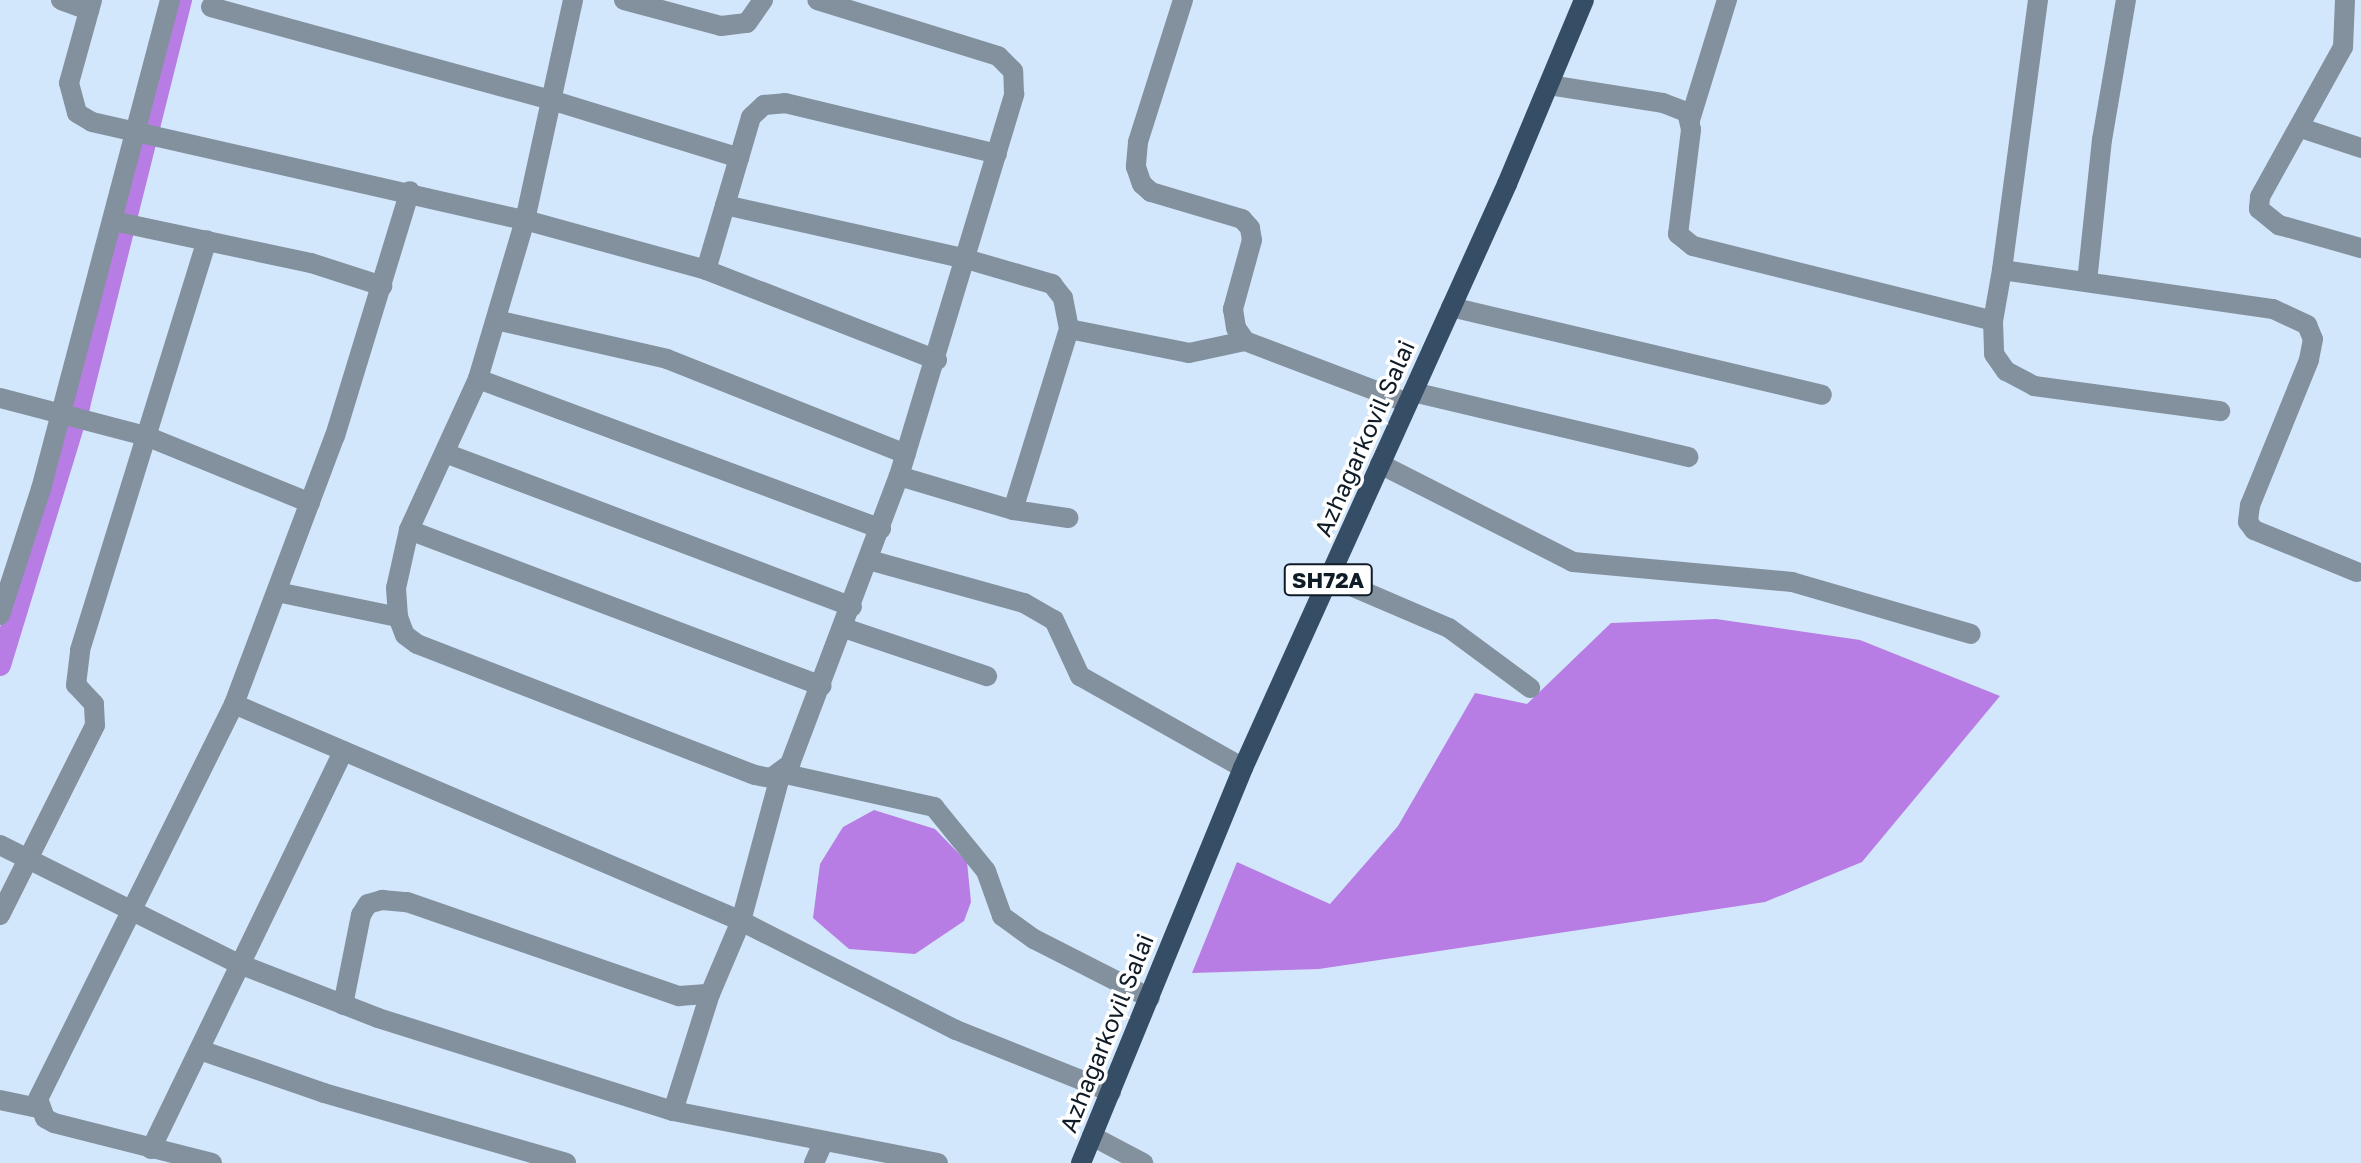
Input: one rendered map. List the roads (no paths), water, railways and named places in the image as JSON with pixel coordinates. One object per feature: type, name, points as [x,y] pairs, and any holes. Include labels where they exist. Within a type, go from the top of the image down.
[{"type":"main road","name":"Azhagarkovil Salai","points":[[1081,1163],[1243,768],[1451,307],[1584,0]]},
{"type":"street","points":[[61,0],[91,5],[69,83],[70,99],[77,113],[92,122],[410,191],[706,270],[937,360]]},
{"type":"street","points":[[0,615],[72,415],[123,223],[139,132],[170,0]]},
{"type":"street","points":[[573,0],[525,220],[478,379],[409,530],[396,588],[398,617],[405,635],[417,644],[755,775],[781,773],[934,807],[986,871],[1002,916],[1034,939],[1150,998]]},
{"type":"street","points":[[624,0],[721,26],[747,23],[763,0]]},
{"type":"street","points":[[673,1111],[710,994],[741,921],[781,773],[790,764],[822,686],[899,476],[937,360],[1014,94],[1013,71],[998,56],[817,0]]},
{"type":"street","points":[[1183,0],[1138,142],[1136,167],[1151,192],[1242,219],[1250,228],[1250,249],[1233,309],[1236,328],[1245,341]]},
{"type":"street","points":[[1727,0],[1690,120],[1678,217],[1682,240],[1710,252],[1993,321]]},
{"type":"street","points":[[2038,0],[1993,321],[1994,354],[2006,371],[2034,386],[2220,411]]},
{"type":"street","points":[[2087,282],[2104,125],[2126,0]]},
{"type":"street","points":[[2345,0],[2352,50],[2260,197],[2259,209],[2279,225],[2361,248]]},
{"type":"street","points":[[211,7],[551,100],[739,158]]},
{"type":"street","points":[[1549,85],[1676,106],[1690,120]]},
{"type":"street","points":[[706,270],[751,117],[764,105],[785,103],[997,154]]},
{"type":"street","points":[[2301,128],[2361,148]]},
{"type":"street","points":[[39,1108],[41,1088],[234,704],[310,503],[410,191]]},
{"type":"street","points":[[725,205],[966,259],[1052,284],[1063,298],[1069,329],[1013,510]]},
{"type":"street","points":[[123,223],[311,263],[382,286]]},
{"type":"street","points":[[0,915],[95,725],[94,704],[76,685],[76,671],[207,240]]},
{"type":"street","points":[[2002,270],[2273,309],[2307,325],[2313,339],[2309,360],[2250,505],[2248,522],[2254,530],[2357,572]]},
{"type":"street","points":[[1451,307],[1822,395]]},
{"type":"street","points":[[496,320],[667,359],[906,454]]},
{"type":"street","points":[[1069,329],[1189,353],[1245,341],[1410,397],[1688,457]]},
{"type":"street","points":[[478,379],[881,529]]},
{"type":"street","points":[[0,398],[146,436],[310,503]]},
{"type":"street","points":[[445,453],[852,607]]},
{"type":"street","points":[[1380,464],[1573,562],[1792,582],[1971,634]]},
{"type":"street","points":[[899,476],[1013,510],[1068,518]]},
{"type":"street","points":[[409,530],[822,686]]},
{"type":"street","points":[[869,560],[1024,603],[1054,620],[1080,676],[1243,768]]},
{"type":"street","points":[[1330,577],[1449,628],[1530,688]]},
{"type":"street","points":[[277,592],[398,617]]},
{"type":"street","points":[[844,628],[987,676]]},
{"type":"street","points":[[234,704],[741,921],[956,1030],[1111,1092]]},
{"type":"street","points":[[151,1149],[343,751]]},
{"type":"street","points":[[0,845],[131,913],[239,964],[343,1005],[673,1111],[938,1163]]},
{"type":"street","points":[[343,1005],[361,915],[368,904],[382,900],[407,902],[679,996],[710,994]]},
{"type":"street","points":[[200,1050],[324,1093],[566,1163]]},
{"type":"street","points":[[0,1100],[39,1108],[54,1123],[212,1163]]},
{"type":"street","points":[[1092,1136],[1143,1163]]},
{"type":"street","points":[[814,1163],[824,1141]]},
{"type":"waterway","points":[[0,665],[79,406],[181,0]]}]
